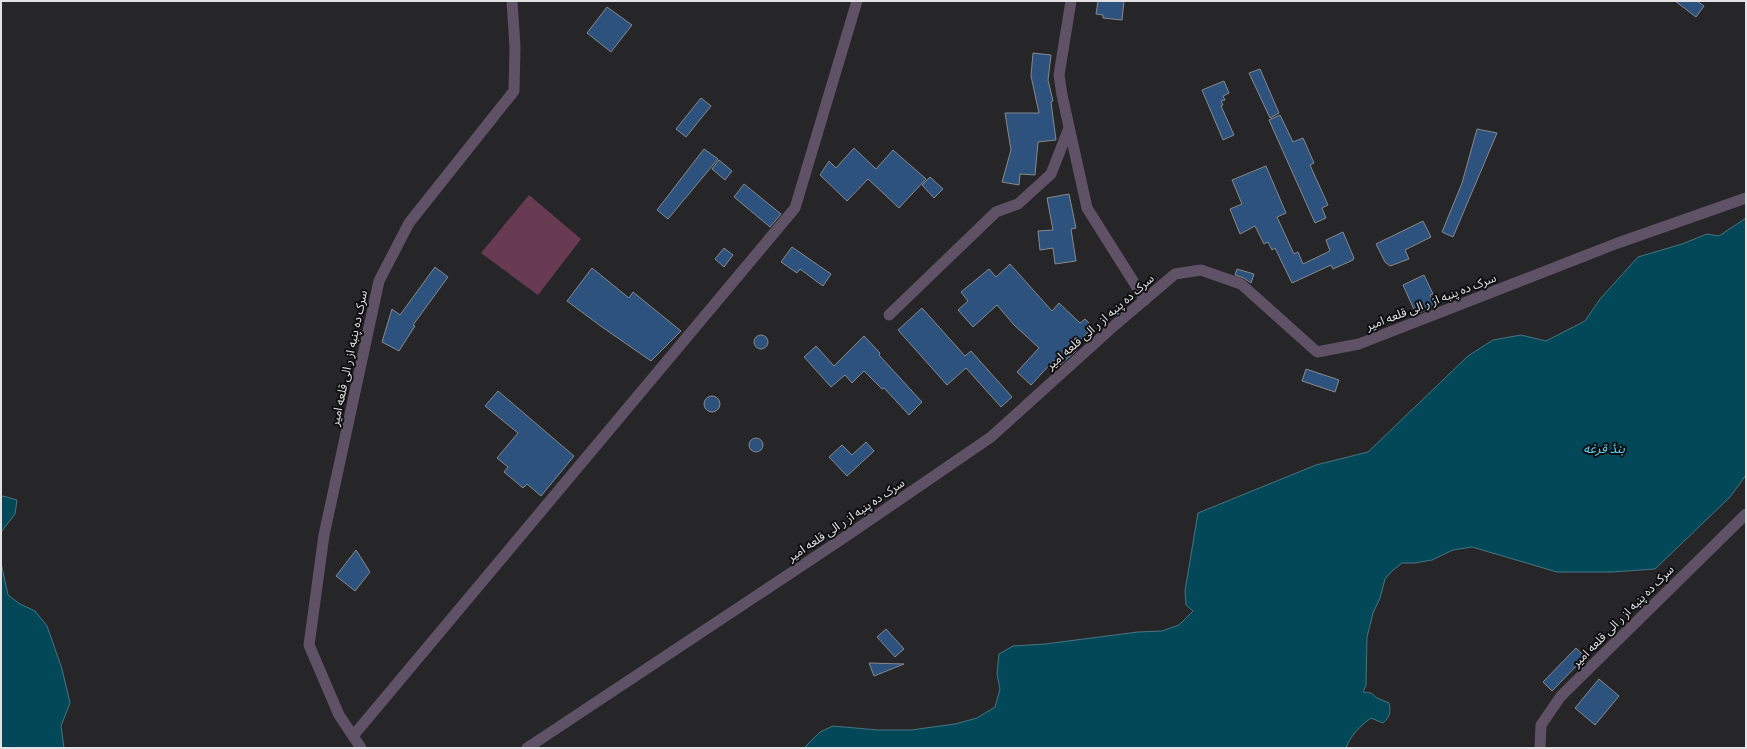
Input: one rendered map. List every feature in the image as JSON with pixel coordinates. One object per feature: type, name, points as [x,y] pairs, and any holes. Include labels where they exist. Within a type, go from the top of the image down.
[{"type":"street","name":"سرک ده پنبه از ر الی قلعه امیر","points":[[361,748],[338,715],[309,645],[326,528],[379,281],[409,222],[514,91],[515,47],[512,1]]},
{"type":"street","points":[[353,736],[795,208],[857,1]]},
{"type":"street","points":[[1071,1],[1059,75],[1087,208],[1144,300]]},
{"type":"street","points":[[889,315],[996,212],[1018,204],[1051,174],[1069,128]]},
{"type":"street","name":"سرک ده پنبه از ر الی قلعه امیر","points":[[527,748],[845,538],[991,437],[1175,274],[1201,270],[1241,284],[1317,352],[1360,344],[1615,244],[1746,198]]},
{"type":"street","name":"سرک ده پنبه از ر الی قلعه امیر","points":[[1540,748],[1541,725],[1561,696],[1746,514]]},
{"type":"shaded area","points":[[529,195],[581,239],[538,295],[481,253]]},
{"type":"water","name":"بندٔ قرغه","points":[[1746,218],[1746,475],[1730,497],[1655,569],[1612,572],[1557,572],[1472,547],[1453,550],[1432,560],[1415,563],[1402,563],[1385,579],[1380,598],[1373,613],[1367,637],[1366,685],[1363,692],[1371,693],[1377,698],[1389,703],[1389,714],[1383,723],[1371,718],[1367,721],[1353,735],[1346,748],[804,748],[820,732],[833,726],[878,730],[911,730],[955,724],[977,718],[995,707],[1000,689],[997,674],[999,654],[1013,646],[1045,644],[1138,632],[1162,631],[1179,625],[1193,611],[1186,605],[1185,591],[1198,513],[1316,465],[1368,452],[1468,356],[1493,340],[1521,335],[1546,341],[1585,321],[1600,299],[1638,257],[1682,244],[1707,234],[1719,236]]},
{"type":"water","points":[[3,496],[17,500],[15,514],[1,532],[1,497]]},
{"type":"water","points":[[1,563],[8,595],[20,604],[35,611],[47,626],[62,669],[70,703],[61,726],[64,748],[1,748]]},
{"type":"building","points":[[1098,1],[1124,1],[1122,20],[1103,18],[1103,15],[1096,14]]},
{"type":"building","points":[[1675,1],[1697,1],[1704,6],[1696,17]]},
{"type":"building","points":[[607,7],[632,25],[611,52],[587,33]]},
{"type":"building","points":[[1033,53],[1051,55],[1048,80],[1053,101],[1051,102],[1056,140],[1038,142],[1035,175],[1020,174],[1019,185],[1002,182],[1011,150],[1005,113],[1039,113],[1031,76]]},
{"type":"building","points":[[1260,69],[1279,113],[1270,118],[1249,73]]},
{"type":"building","points":[[1224,81],[1229,93],[1223,96],[1225,100],[1221,101],[1223,105],[1221,106],[1234,135],[1223,140],[1202,90]]},
{"type":"building","points":[[701,98],[711,106],[686,137],[676,129]]},
{"type":"building","points":[[1280,115],[1293,142],[1303,138],[1314,163],[1310,165],[1328,205],[1322,208],[1326,218],[1315,223],[1269,120]]},
{"type":"building","points":[[1477,129],[1497,133],[1453,237],[1442,232],[1462,183]]},
{"type":"building","points":[[854,148],[876,169],[893,150],[926,179],[899,208],[868,179],[847,201],[820,175],[829,161],[836,168]]},
{"type":"building","points":[[704,149],[718,159],[668,219],[657,210]]},
{"type":"building","points":[[719,160],[732,171],[725,180],[712,169]]},
{"type":"building","points":[[1266,166],[1286,213],[1277,217],[1294,254],[1298,252],[1303,264],[1330,251],[1326,240],[1343,232],[1354,258],[1353,260],[1333,269],[1331,265],[1292,283],[1275,248],[1272,250],[1268,242],[1264,244],[1255,226],[1240,234],[1230,209],[1242,204],[1232,180]]},
{"type":"building","points":[[930,177],[943,189],[934,198],[922,185]]},
{"type":"building","points":[[744,184],[781,214],[770,227],[734,197]]},
{"type":"building","points":[[1069,194],[1076,228],[1071,229],[1076,261],[1055,264],[1053,248],[1040,250],[1038,231],[1053,230],[1047,198]]},
{"type":"building","points":[[1423,221],[1431,237],[1405,250],[1409,259],[1390,266],[1385,262],[1376,244]]},
{"type":"building","points":[[792,247],[831,274],[823,286],[800,269],[797,273],[781,262]]},
{"type":"building","points":[[724,248],[733,255],[724,267],[715,259]]},
{"type":"building","points":[[1010,264],[1052,311],[1059,303],[1080,323],[1085,319],[1093,327],[1074,347],[1078,349],[1060,365],[1054,360],[1031,385],[1017,372],[1039,348],[1014,325],[997,305],[973,327],[958,310],[968,301],[961,292],[989,269],[996,277]]},
{"type":"building","points":[[435,267],[448,277],[413,325],[415,326],[399,351],[382,342],[392,309],[400,315]]},
{"type":"building","points":[[592,268],[629,298],[633,292],[681,331],[651,361],[567,301]]},
{"type":"building","points":[[1237,269],[1254,274],[1251,283],[1244,278],[1235,275]]},
{"type":"building","points":[[1424,275],[1433,294],[1430,295],[1436,306],[1416,314],[1403,285]]},
{"type":"building","points":[[922,308],[965,356],[971,351],[1012,397],[1001,407],[966,368],[947,385],[898,330]]},
{"type":"building","points":[[761,335],[766,337],[768,342],[766,347],[761,349],[756,347],[754,342],[756,337]]},
{"type":"building","points":[[864,336],[880,353],[879,355],[922,402],[909,415],[884,388],[882,389],[864,371],[852,383],[845,375],[831,387],[804,357],[816,346],[834,366]]},
{"type":"building","points":[[1306,369],[1339,380],[1335,392],[1302,381]]},
{"type":"building","points":[[498,391],[574,456],[541,496],[527,484],[523,488],[504,472],[508,467],[497,458],[518,433],[485,406]]},
{"type":"building","points":[[709,396],[715,396],[720,401],[718,410],[715,412],[709,412],[704,407],[704,401]]},
{"type":"building","points":[[756,438],[761,440],[763,445],[761,450],[756,452],[751,450],[749,445],[751,440]]},
{"type":"building","points":[[866,442],[874,451],[847,476],[829,457],[842,445],[852,455]]},
{"type":"building","points":[[356,550],[370,572],[355,591],[336,576]]},
{"type":"building","points":[[886,629],[904,649],[895,657],[877,637]]},
{"type":"building","points":[[1576,648],[1585,657],[1552,691],[1543,682]]},
{"type":"building","points":[[869,663],[904,664],[874,676]]},
{"type":"building","points":[[1599,679],[1619,696],[1595,725],[1575,708]]}]
